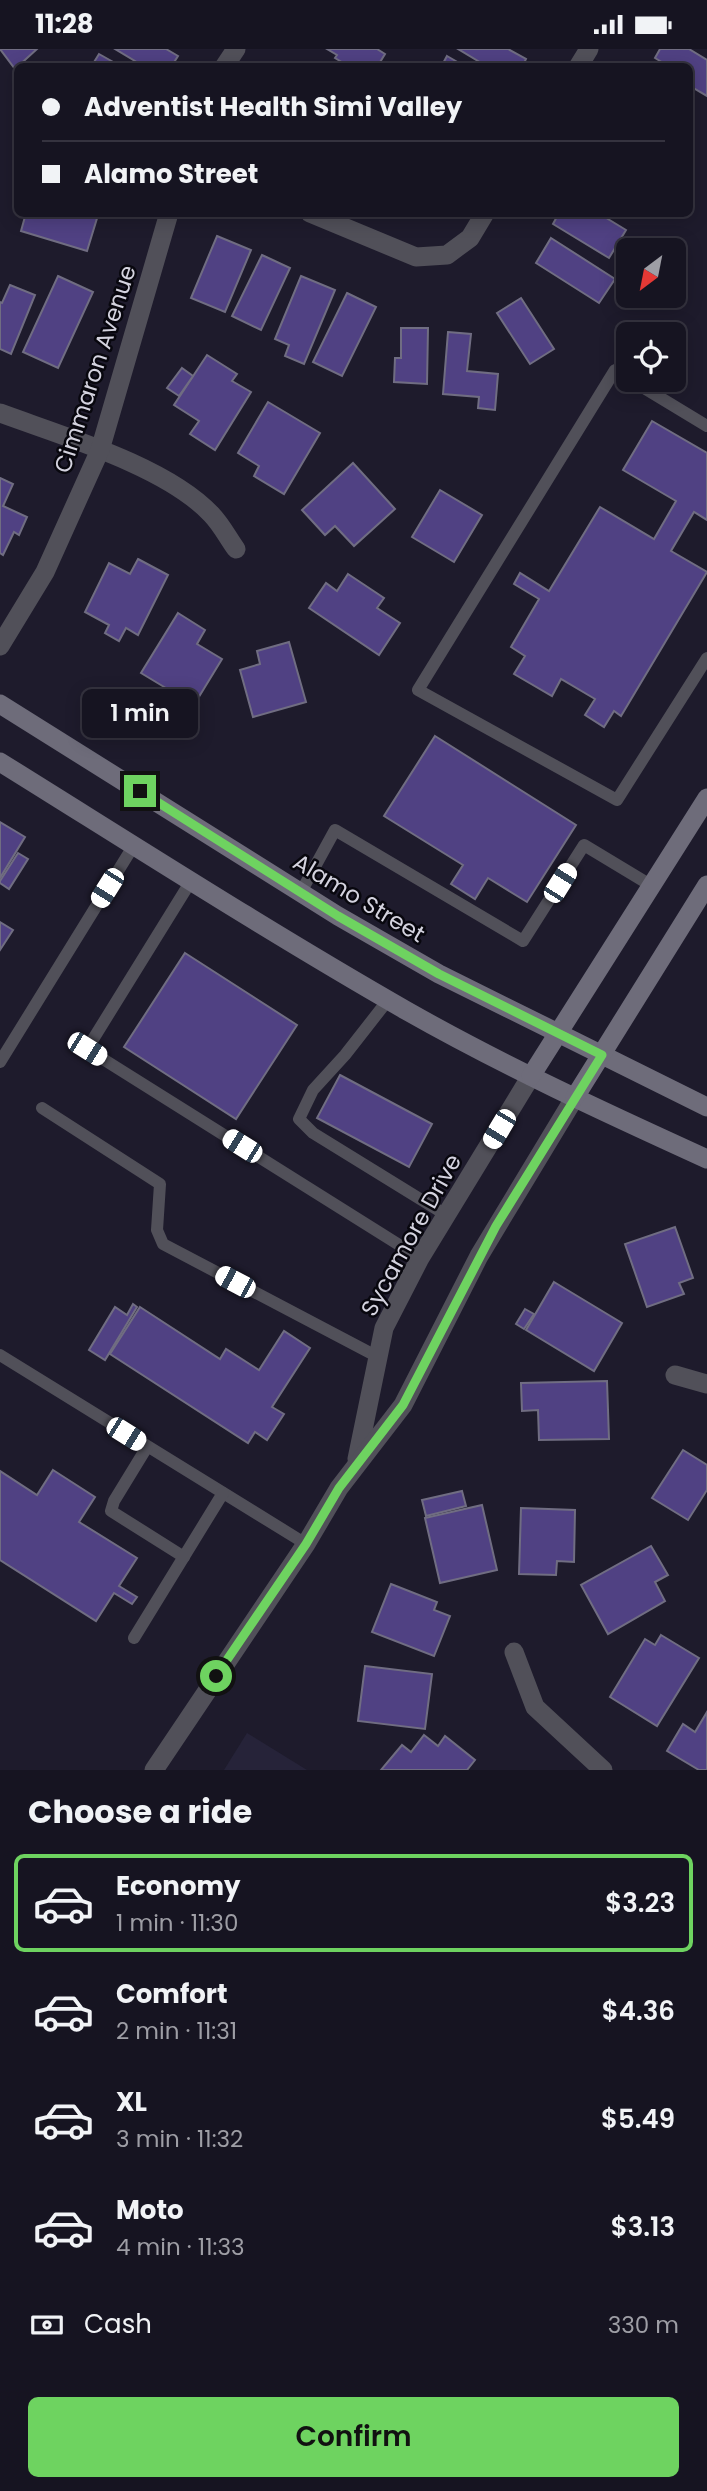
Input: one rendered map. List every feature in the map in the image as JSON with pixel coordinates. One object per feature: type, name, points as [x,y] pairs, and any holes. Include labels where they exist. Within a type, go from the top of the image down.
[{"type":"main road","name":"Alamo Street","points":[[0,704],[301,892],[439,974],[707,1107]]},
{"type":"main road","points":[[0,762],[307,953],[388,1000],[531,1076],[707,1159]]},
{"type":"main road","name":"Sycamore Drive","points":[[531,1076],[707,798]]},
{"type":"main road","name":"Sycamore Drive","points":[[575,1097],[707,885]]},
{"type":"street","name":"Cimmaron Avenue","points":[[0,646],[45,572],[100,450],[168,217]]},
{"type":"street","points":[[320,217],[416,257],[447,255],[470,237],[482,217]]},
{"type":"street","points":[[0,414],[148,470],[211,514],[236,549]]},
{"type":"street","name":"Sycamore Drive","points":[[356,1463],[384,1328],[420,1258],[531,1076]]},
{"type":"street","name":"Sycamore Drive","points":[[155,1770],[306,1544],[339,1488],[403,1405],[479,1256],[575,1097]]},
{"type":"street","points":[[675,1375],[707,1384]]},
{"type":"street","points":[[514,1652],[535,1707],[603,1770]]},
{"type":"lane","points":[[616,371],[418,689],[617,800],[707,658]]},
{"type":"lane","points":[[651,392],[707,426]]},
{"type":"lane","points":[[301,892],[335,830],[523,941],[584,845],[652,886]]},
{"type":"lane","points":[[0,1062],[134,845]]},
{"type":"lane","points":[[191,881],[87,1049],[420,1258]]},
{"type":"lane","points":[[388,1000],[345,1055],[313,1090],[299,1119],[313,1133],[446,1215]]},
{"type":"lane","points":[[42,1108],[160,1184],[157,1230],[163,1244],[378,1357]]},
{"type":"lane","points":[[0,1355],[306,1544]]},
{"type":"lane","points":[[147,1447],[114,1501],[111,1511],[184,1557]]},
{"type":"lane","points":[[134,1638],[223,1493]]},
{"type":"shaded area","points":[[247,1733],[307,1770],[224,1770]]},
{"type":"building","points":[[0,49],[37,49],[22,63],[14,63],[14,68]]},
{"type":"building","points":[[115,49],[166,49],[178,56],[174,63],[138,63]]},
{"type":"building","points":[[327,49],[377,49],[385,54],[379,63],[343,63],[335,58],[337,55]]},
{"type":"building","points":[[458,49],[508,49],[526,59],[524,63],[481,63]]},
{"type":"building","points":[[660,49],[689,49],[707,60],[707,96],[693,88],[693,63],[663,63],[655,58]]},
{"type":"building","points":[[99,54],[115,63],[93,63]]},
{"type":"building","points":[[447,56],[459,63],[443,63]]},
{"type":"building","points":[[25,217],[97,217],[87,251],[21,231]]},
{"type":"building","points":[[557,217],[605,217],[626,230],[621,238],[616,238],[616,246],[609,258],[553,224]]},
{"type":"building","points":[[217,236],[251,250],[225,312],[191,298]]},
{"type":"building","points":[[551,238],[615,279],[599,303],[536,263]]},
{"type":"building","points":[[262,255],[290,268],[261,330],[232,316]]},
{"type":"building","points":[[58,276],[93,292],[58,368],[23,352]]},
{"type":"building","points":[[301,276],[335,290],[304,364],[285,356],[289,345],[275,339]]},
{"type":"building","points":[[10,285],[35,295],[11,354],[0,349],[0,302],[2,303]]},
{"type":"building","points":[[347,293],[376,307],[342,376],[313,362]]},
{"type":"building","points":[[521,298],[554,349],[530,364],[497,313]]},
{"type":"building","points":[[401,328],[428,328],[427,384],[394,382],[395,358],[401,358]]},
{"type":"building","points":[[448,332],[471,334],[467,371],[498,374],[495,410],[478,408],[479,397],[443,394]]},
{"type":"building","points":[[207,355],[237,374],[232,381],[251,392],[215,450],[190,434],[199,421],[174,405]]},
{"type":"building","points":[[182,368],[193,376],[179,396],[167,388]]},
{"type":"building","points":[[268,402],[320,433],[284,494],[254,476],[259,466],[238,453]]},
{"type":"building","points":[[652,421],[707,453],[707,520],[694,512],[671,551],[707,572],[621,716],[614,711],[604,727],[585,715],[595,699],[561,679],[552,696],[514,674],[525,656],[511,647],[539,599],[514,584],[520,573],[549,591],[600,507],[654,539],[676,501],[623,470]]},
{"type":"building","points":[[353,463],[395,509],[354,546],[335,526],[325,535],[302,510]]},
{"type":"building","points":[[0,478],[13,484],[3,506],[27,517],[19,535],[14,532],[3,555],[0,553]]},
{"type":"building","points":[[440,490],[482,515],[454,562],[412,537]]},
{"type":"building","points":[[138,559],[168,575],[138,635],[126,628],[119,641],[105,633],[109,625],[85,612],[109,563],[130,574]]},
{"type":"building","points":[[348,574],[384,598],[377,608],[400,623],[379,655],[309,608],[326,583],[337,591]]},
{"type":"building","points":[[178,613],[205,630],[197,644],[222,659],[194,705],[141,673]]},
{"type":"building","points":[[289,642],[306,702],[253,717],[240,670],[260,664],[257,651]]},
{"type":"building","points":[[435,736],[576,825],[527,902],[488,878],[475,899],[451,884],[463,865],[384,816]]},
{"type":"building","points":[[0,822],[25,837],[0,878]]},
{"type":"building","points":[[18,853],[28,859],[9,889],[0,881]]},
{"type":"building","points":[[0,922],[13,930],[0,950]]},
{"type":"building","points":[[185,953],[297,1025],[236,1119],[124,1047]]},
{"type":"building","points":[[340,1075],[432,1124],[409,1167],[317,1118]]},
{"type":"building","points":[[675,1227],[693,1278],[679,1283],[684,1294],[647,1307],[625,1244]]},
{"type":"building","points":[[554,1282],[622,1323],[594,1371],[526,1330]]},
{"type":"building","points":[[133,1304],[137,1307],[105,1360],[89,1350],[115,1307],[127,1315]]},
{"type":"building","points":[[140,1307],[220,1359],[226,1349],[259,1370],[284,1331],[310,1348],[272,1407],[284,1414],[267,1440],[255,1432],[248,1443],[110,1354]]},
{"type":"building","points":[[525,1309],[534,1314],[524,1329],[516,1324]]},
{"type":"building","points":[[607,1381],[609,1439],[539,1440],[538,1410],[522,1411],[521,1383]]},
{"type":"building","points":[[683,1450],[707,1465],[707,1490],[688,1520],[652,1498]]},
{"type":"building","points":[[53,1470],[95,1497],[79,1522],[137,1558],[119,1586],[137,1597],[132,1604],[114,1593],[96,1621],[0,1560],[0,1471],[37,1495]]},
{"type":"building","points":[[462,1491],[466,1506],[426,1516],[422,1500]]},
{"type":"building","points":[[482,1505],[497,1570],[440,1583],[425,1518]]},
{"type":"building","points":[[521,1508],[575,1510],[574,1562],[557,1561],[556,1575],[519,1574]]},
{"type":"building","points":[[651,1546],[668,1575],[655,1582],[665,1601],[608,1634],[581,1585]]},
{"type":"building","points":[[391,1584],[437,1602],[434,1610],[450,1616],[434,1656],[372,1632]]},
{"type":"building","points":[[661,1635],[699,1658],[657,1726],[610,1697],[645,1639],[655,1645]]},
{"type":"building","points":[[365,1666],[432,1674],[425,1729],[358,1721]]},
{"type":"building","points":[[707,1712],[707,1770],[699,1770],[667,1751],[683,1724],[695,1732]]},
{"type":"building","points":[[424,1735],[438,1746],[445,1736],[475,1760],[467,1770],[381,1770],[402,1745],[411,1752]]},
{"type":"route","points":[[140,791],[338,916],[439,974],[602,1055],[554,1128],[496,1226],[403,1405],[356,1463],[306,1544],[216,1676]]}]
